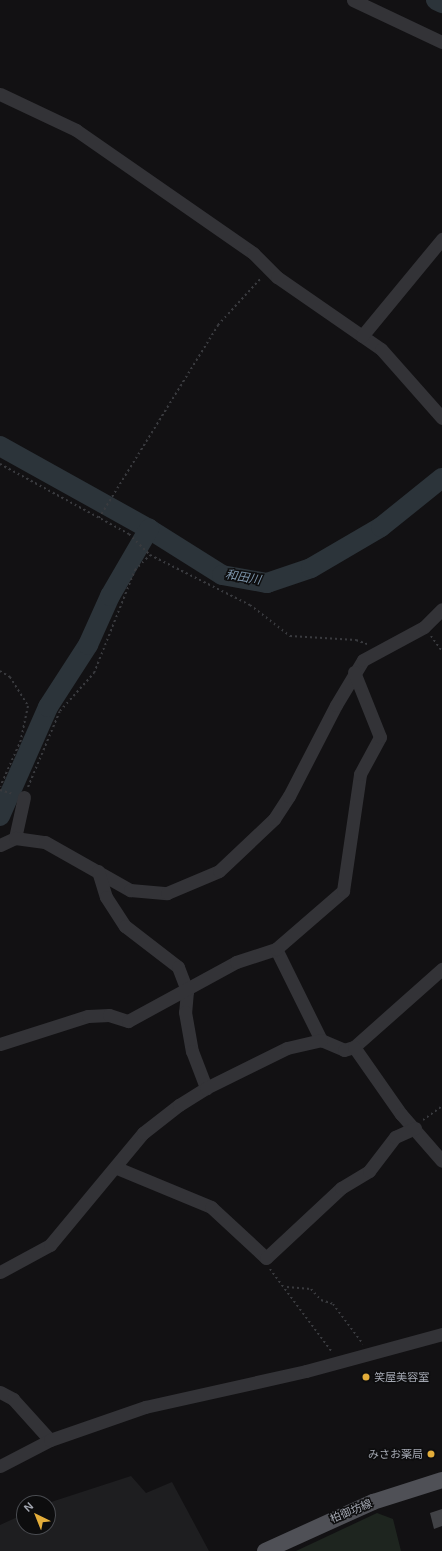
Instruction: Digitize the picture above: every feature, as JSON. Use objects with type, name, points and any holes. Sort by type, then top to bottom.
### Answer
[{"type":"main road","name":"柏御坊線","points":[[264,1551],[373,1502],[442,1480]]},
{"type":"street","points":[[353,0],[442,42]]},
{"type":"street","points":[[0,94],[76,130],[254,253],[269,269],[381,348],[442,418]]},
{"type":"street","points":[[362,336],[442,239]]},
{"type":"street","points":[[0,845],[15,838],[45,842],[130,890],[167,893],[219,871],[274,818],[289,796],[354,672],[363,660],[424,627],[442,610]]},
{"type":"street","points":[[0,1044],[88,1016],[109,1015],[128,1021],[187,991],[236,962],[276,949],[343,891],[348,874],[360,774],[380,737],[354,672]]},
{"type":"street","points":[[15,838],[24,797]]},
{"type":"street","points":[[98,871],[106,897],[125,926],[178,967],[187,991],[185,1012],[192,1050],[206,1088]]},
{"type":"street","points":[[276,949],[321,1040],[333,1048],[354,1047],[442,969]]},
{"type":"street","points":[[0,1272],[50,1245],[117,1168],[143,1133],[206,1088],[287,1048],[321,1040]]},
{"type":"street","points":[[354,1047],[401,1114],[415,1127],[442,1161]]},
{"type":"street","points":[[117,1168],[211,1206],[266,1258],[341,1188],[369,1171],[394,1137],[415,1127]]},
{"type":"street","points":[[0,1466],[50,1440],[145,1407],[338,1363],[442,1334]]},
{"type":"street","points":[[0,1392],[13,1399],[50,1440]]},
{"type":"path","points":[[99,518],[218,325],[269,269]]},
{"type":"path","points":[[0,464],[129,534],[150,555],[250,605],[290,636],[356,640],[381,650]]},
{"type":"path","points":[[24,797],[60,711],[94,673],[135,570],[150,555]]},
{"type":"path","points":[[424,627],[442,651]]},
{"type":"path","points":[[0,671],[10,677],[28,706],[21,740],[0,787]]},
{"type":"path","points":[[415,1127],[442,1106]]},
{"type":"path","points":[[266,1258],[270,1268],[287,1287],[338,1363]]},
{"type":"path","points":[[287,1287],[311,1289],[321,1300],[333,1304],[367,1355]]},
{"type":"shaded area","points":[[131,1476],[146,1493],[172,1482],[209,1551],[0,1551],[0,1525],[16,1518],[16,1535],[56,1535],[56,1500]]},
{"type":"shaded area","points":[[377,1513],[393,1519],[401,1551],[296,1551]]},
{"type":"building","points":[[442,1509],[442,1526],[434,1529],[430,1513]]},
{"type":"waterway","points":[[436,0],[442,3]]},
{"type":"waterway","name":"和田川","points":[[0,446],[149,529],[222,575],[267,583],[311,568],[381,527],[442,478]]},
{"type":"waterway","points":[[0,816],[48,707],[88,645],[110,596],[149,529]]},
{"type":"place","name":"笑屋美容室","points":[[366,1377]]},
{"type":"place","name":"みさお薬局","points":[[431,1454]]}]
